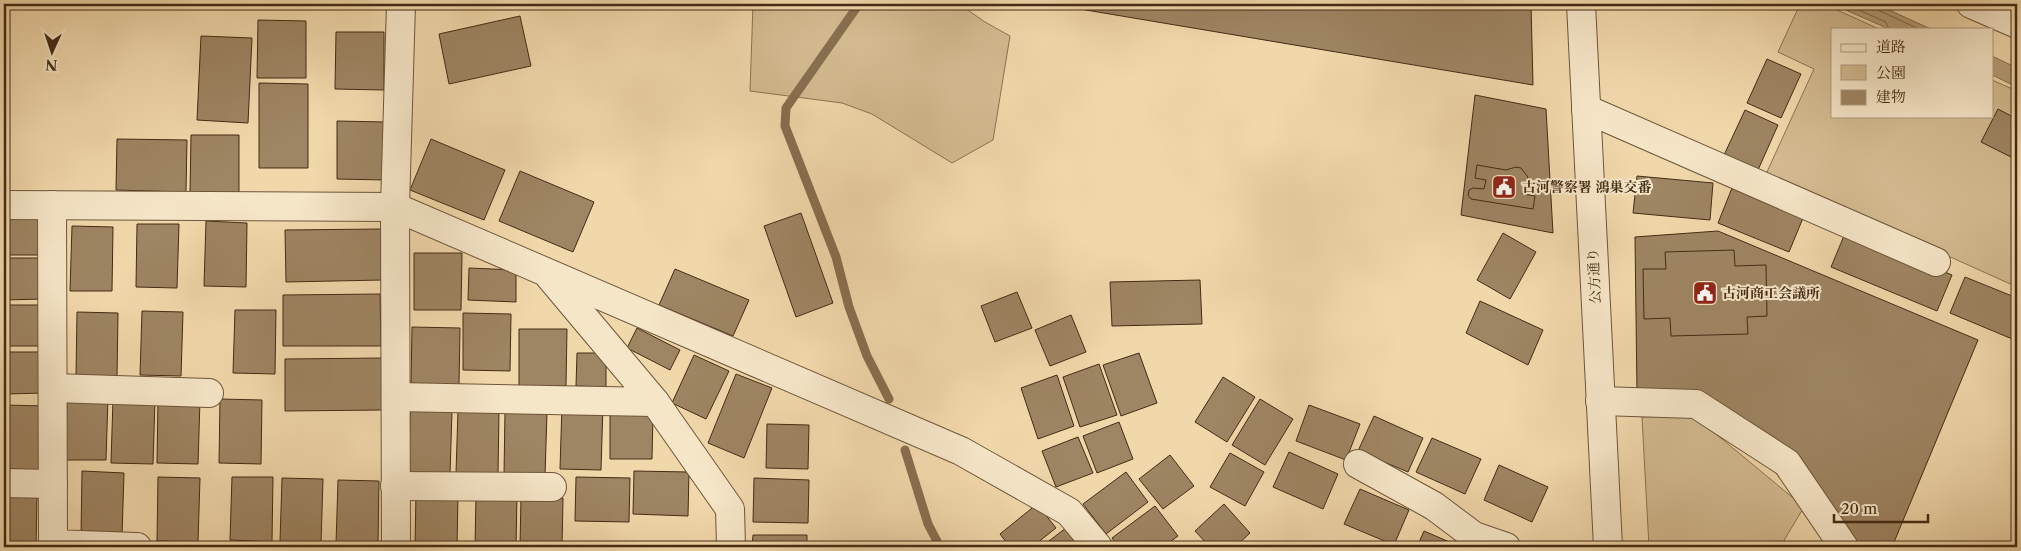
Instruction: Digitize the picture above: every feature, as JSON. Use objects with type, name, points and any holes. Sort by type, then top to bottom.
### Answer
[{"type":"street","points":[[396,547],[395,208],[401,4]]},
{"type":"street","name":"公方通り","points":[[1581,4],[1608,547]]},
{"type":"street","points":[[1970,4],[2017,24]]},
{"type":"street","points":[[1586,109],[1936,262]]},
{"type":"street","points":[[4,205],[395,208],[961,451],[1069,512],[1098,547]]},
{"type":"street","points":[[52,205],[52,544],[137,547]]},
{"type":"street","points":[[545,272],[655,402],[730,509],[731,547]]},
{"type":"street","points":[[53,388],[209,393]]},
{"type":"street","points":[[396,397],[655,402]]},
{"type":"street","points":[[1600,401],[1696,404],[1787,463],[1844,547]]},
{"type":"street","points":[[1358,464],[1434,506],[1474,536],[1506,547]]},
{"type":"street","points":[[4,483],[53,484]]},
{"type":"street","points":[[396,486],[552,487]]},
{"type":"green space","points":[[753,4],[959,4],[1010,36],[993,140],[952,163],[872,114],[842,103],[750,91]]},
{"type":"green space","points":[[1800,4],[1824,4],[1877,28],[1831,28],[1831,118],[1994,118],[1994,81],[2017,91],[2017,287],[1766,174],[1814,69],[1778,52]]},
{"type":"green space","points":[[1693,415],[1804,507],[1780,547],[1649,547],[1642,417]]},
{"type":"water","points":[[1832,4],[1876,4],[1929,28],[1887,28]]},
{"type":"water","points":[[1994,57],[2017,68],[2017,87],[1994,76]]},
{"type":"building","points":[[337,4],[386,4],[386,8],[337,7]]},
{"type":"building","points":[[1057,4],[1531,4],[1533,85],[1062,6]]},
{"type":"building","points":[[520,16],[531,66],[449,84],[439,34]]},
{"type":"building","points":[[258,20],[306,21],[306,78],[257,78]]},
{"type":"building","points":[[336,32],[384,32],[384,90],[335,89]]},
{"type":"building","points":[[201,36],[252,38],[248,123],[197,120]]},
{"type":"building","points":[[1767,59],[1801,74],[1781,118],[1747,103]]},
{"type":"building","points":[[259,83],[308,84],[308,168],[259,168]]},
{"type":"building","points":[[1475,95],[1546,109],[1553,233],[1461,215]]},
{"type":"building","points":[[1998,109],[2017,119],[2017,160],[1981,142]]},
{"type":"building","points":[[1745,110],[1778,125],[1758,170],[1724,155]]},
{"type":"building","points":[[337,121],[386,122],[385,180],[337,179]]},
{"type":"building","points":[[191,135],[239,135],[239,193],[190,192]]},
{"type":"building","points":[[117,139],[187,140],[186,192],[116,190]]},
{"type":"building","points":[[431,139],[505,170],[484,220],[410,190]]},
{"type":"building","name":"古河警察署 鴻巣交番","points":[[1477,165],[1506,170],[1516,167],[1521,168],[1528,177],[1522,194],[1535,196],[1533,209],[1471,199],[1468,195],[1469,190],[1473,188],[1484,189],[1486,180],[1475,178]]},
{"type":"building","points":[[520,171],[594,202],[573,252],[499,221]]},
{"type":"building","points":[[1637,176],[1713,183],[1710,220],[1633,213]]},
{"type":"building","points":[[1732,188],[1803,218],[1789,252],[1718,223]]},
{"type":"building","points":[[801,213],[833,303],[796,317],[764,226]]},
{"type":"building","points":[[4,214],[42,214],[42,255],[4,255]]},
{"type":"building","points":[[206,221],[247,223],[246,287],[204,286]]},
{"type":"building","points":[[137,224],[179,224],[177,288],[136,287]]},
{"type":"building","points":[[72,226],[113,227],[112,291],[70,291]]},
{"type":"building","points":[[382,229],[383,280],[286,282],[285,230]]},
{"type":"building","points":[[1718,231],[1978,340],[1892,547],[1854,547],[1796,462],[1637,393],[1635,237]]},
{"type":"building","points":[[1846,231],[1952,275],[1937,311],[1831,267]]},
{"type":"building","points":[[1503,233],[1536,252],[1510,299],[1477,280]]},
{"type":"building","name":"古河商工会議所","points":[[1734,250],[1735,266],[1766,265],[1767,316],[1747,317],[1748,334],[1671,336],[1670,318],[1644,319],[1643,269],[1666,269],[1665,252]]},
{"type":"building","points":[[414,253],[462,253],[461,310],[414,310]]},
{"type":"building","points":[[4,258],[41,258],[42,299],[4,300]]},
{"type":"building","points":[[469,268],[516,270],[516,302],[468,300]]},
{"type":"building","points":[[675,269],[749,300],[733,336],[659,305]]},
{"type":"building","points":[[1965,277],[2017,298],[2017,341],[1950,313]]},
{"type":"building","points":[[1200,280],[1202,324],[1112,326],[1110,282]]},
{"type":"building","points":[[1017,292],[1032,328],[995,342],[981,306]]},
{"type":"building","points":[[380,294],[381,346],[283,346],[283,295]]},
{"type":"building","points":[[1480,301],[1543,330],[1528,365],[1466,333]]},
{"type":"building","points":[[4,305],[44,305],[44,346],[4,346]]},
{"type":"building","points":[[235,310],[276,310],[275,374],[233,373]]},
{"type":"building","points":[[142,311],[183,312],[181,376],[140,375]]},
{"type":"building","points":[[77,312],[118,313],[117,377],[76,376]]},
{"type":"building","points":[[463,313],[511,314],[510,371],[463,370]]},
{"type":"building","points":[[1071,315],[1086,352],[1050,366],[1035,330]]},
{"type":"building","points":[[412,327],[460,328],[459,385],[411,384]]},
{"type":"building","points":[[637,328],[680,350],[670,370],[627,348]]},
{"type":"building","points":[[519,329],[567,329],[566,386],[519,386]]},
{"type":"building","points":[[4,352],[45,352],[46,393],[4,394]]},
{"type":"building","points":[[577,353],[606,353],[606,387],[576,386]]},
{"type":"building","points":[[1139,353],[1157,403],[1121,416],[1103,365]]},
{"type":"building","points":[[694,355],[729,371],[706,419],[672,403]]},
{"type":"building","points":[[382,358],[382,410],[285,411],[285,359]]},
{"type":"building","points":[[1099,364],[1117,415],[1080,427],[1063,377]]},
{"type":"building","points":[[736,374],[772,388],[744,458],[708,443]]},
{"type":"building","points":[[1057,375],[1074,426],[1038,439],[1021,388]]},
{"type":"building","points":[[1223,377],[1255,397],[1227,442],[1195,422]]},
{"type":"building","points":[[67,396],[108,397],[106,460],[65,460]]},
{"type":"building","points":[[113,399],[155,400],[153,464],[111,463]]},
{"type":"building","points":[[158,399],[200,400],[198,464],[157,463]]},
{"type":"building","points":[[220,399],[262,400],[261,464],[219,463]]},
{"type":"building","points":[[1260,399],[1293,419],[1265,465],[1232,445]]},
{"type":"building","points":[[562,404],[603,405],[601,470],[560,469]]},
{"type":"building","points":[[4,405],[46,406],[44,470],[4,469]]},
{"type":"building","points":[[1309,405],[1360,424],[1346,460],[1296,441]]},
{"type":"building","points":[[410,409],[452,411],[450,474],[409,474]]},
{"type":"building","points":[[458,410],[499,410],[498,475],[456,473]]},
{"type":"building","points":[[505,411],[547,412],[545,476],[504,475]]},
{"type":"building","points":[[610,414],[653,414],[652,459],[610,459]]},
{"type":"building","points":[[1374,416],[1423,438],[1408,472],[1358,451]]},
{"type":"building","points":[[1119,422],[1133,459],[1097,473],[1083,436]]},
{"type":"building","points":[[767,424],[809,425],[808,469],[766,468]]},
{"type":"building","points":[[1078,437],[1093,473],[1056,487],[1042,451]]},
{"type":"building","points":[[1432,438],[1481,459],[1465,494],[1416,472]]},
{"type":"building","points":[[1289,452],[1338,474],[1323,509],[1273,487]]},
{"type":"building","points":[[1230,453],[1264,472],[1245,506],[1210,487]]},
{"type":"building","points":[[1170,455],[1194,486],[1163,509],[1139,479]]},
{"type":"building","points":[[1499,465],[1548,487],[1532,522],[1484,500]]},
{"type":"building","points":[[82,471],[124,473],[122,536],[81,535]]},
{"type":"building","points":[[634,471],[689,472],[688,516],[633,514]]},
{"type":"building","points":[[1126,472],[1148,502],[1106,534],[1083,504]]},
{"type":"building","points":[[158,477],[200,478],[198,542],[157,541]]},
{"type":"building","points":[[232,477],[273,477],[272,542],[230,540]]},
{"type":"building","points":[[576,477],[630,478],[629,522],[575,521]]},
{"type":"building","points":[[282,478],[323,479],[321,543],[280,542]]},
{"type":"building","points":[[754,478],[809,480],[808,523],[753,522]]},
{"type":"building","points":[[338,480],[379,481],[378,544],[336,544]]},
{"type":"building","points":[[1360,489],[1409,510],[1394,545],[1344,524]]},
{"type":"building","points":[[416,493],[458,494],[457,547],[415,547]]},
{"type":"building","points":[[4,494],[37,494],[36,547],[4,547]]},
{"type":"building","points":[[476,494],[517,495],[516,547],[475,547]]},
{"type":"building","points":[[521,497],[563,498],[562,547],[520,547]]},
{"type":"building","points":[[1037,504],[1056,528],[1032,547],[1010,547],[1000,534]]},
{"type":"building","points":[[1224,504],[1250,533],[1235,547],[1210,547],[1195,531]]},
{"type":"building","points":[[1155,506],[1178,536],[1163,547],[1119,547],[1112,538]]},
{"type":"building","points":[[1066,528],[1080,547],[1041,547]]},
{"type":"building","points":[[1424,531],[1461,547],[1417,547]]},
{"type":"building","points":[[753,535],[807,535],[807,547],[752,547]]},
{"type":"building","points":[[639,542],[694,543],[694,547],[639,547]]},
{"type":"waterway","points":[[859,4],[786,108],[785,126],[836,257],[849,307],[867,356],[889,399]]},
{"type":"waterway","points":[[905,450],[928,524],[940,547]]},
{"type":"place","name":"古河警察署 鴻巣交番","points":[[1504,187]]},
{"type":"place","name":"古河商工会議所","points":[[1705,293]]}]
